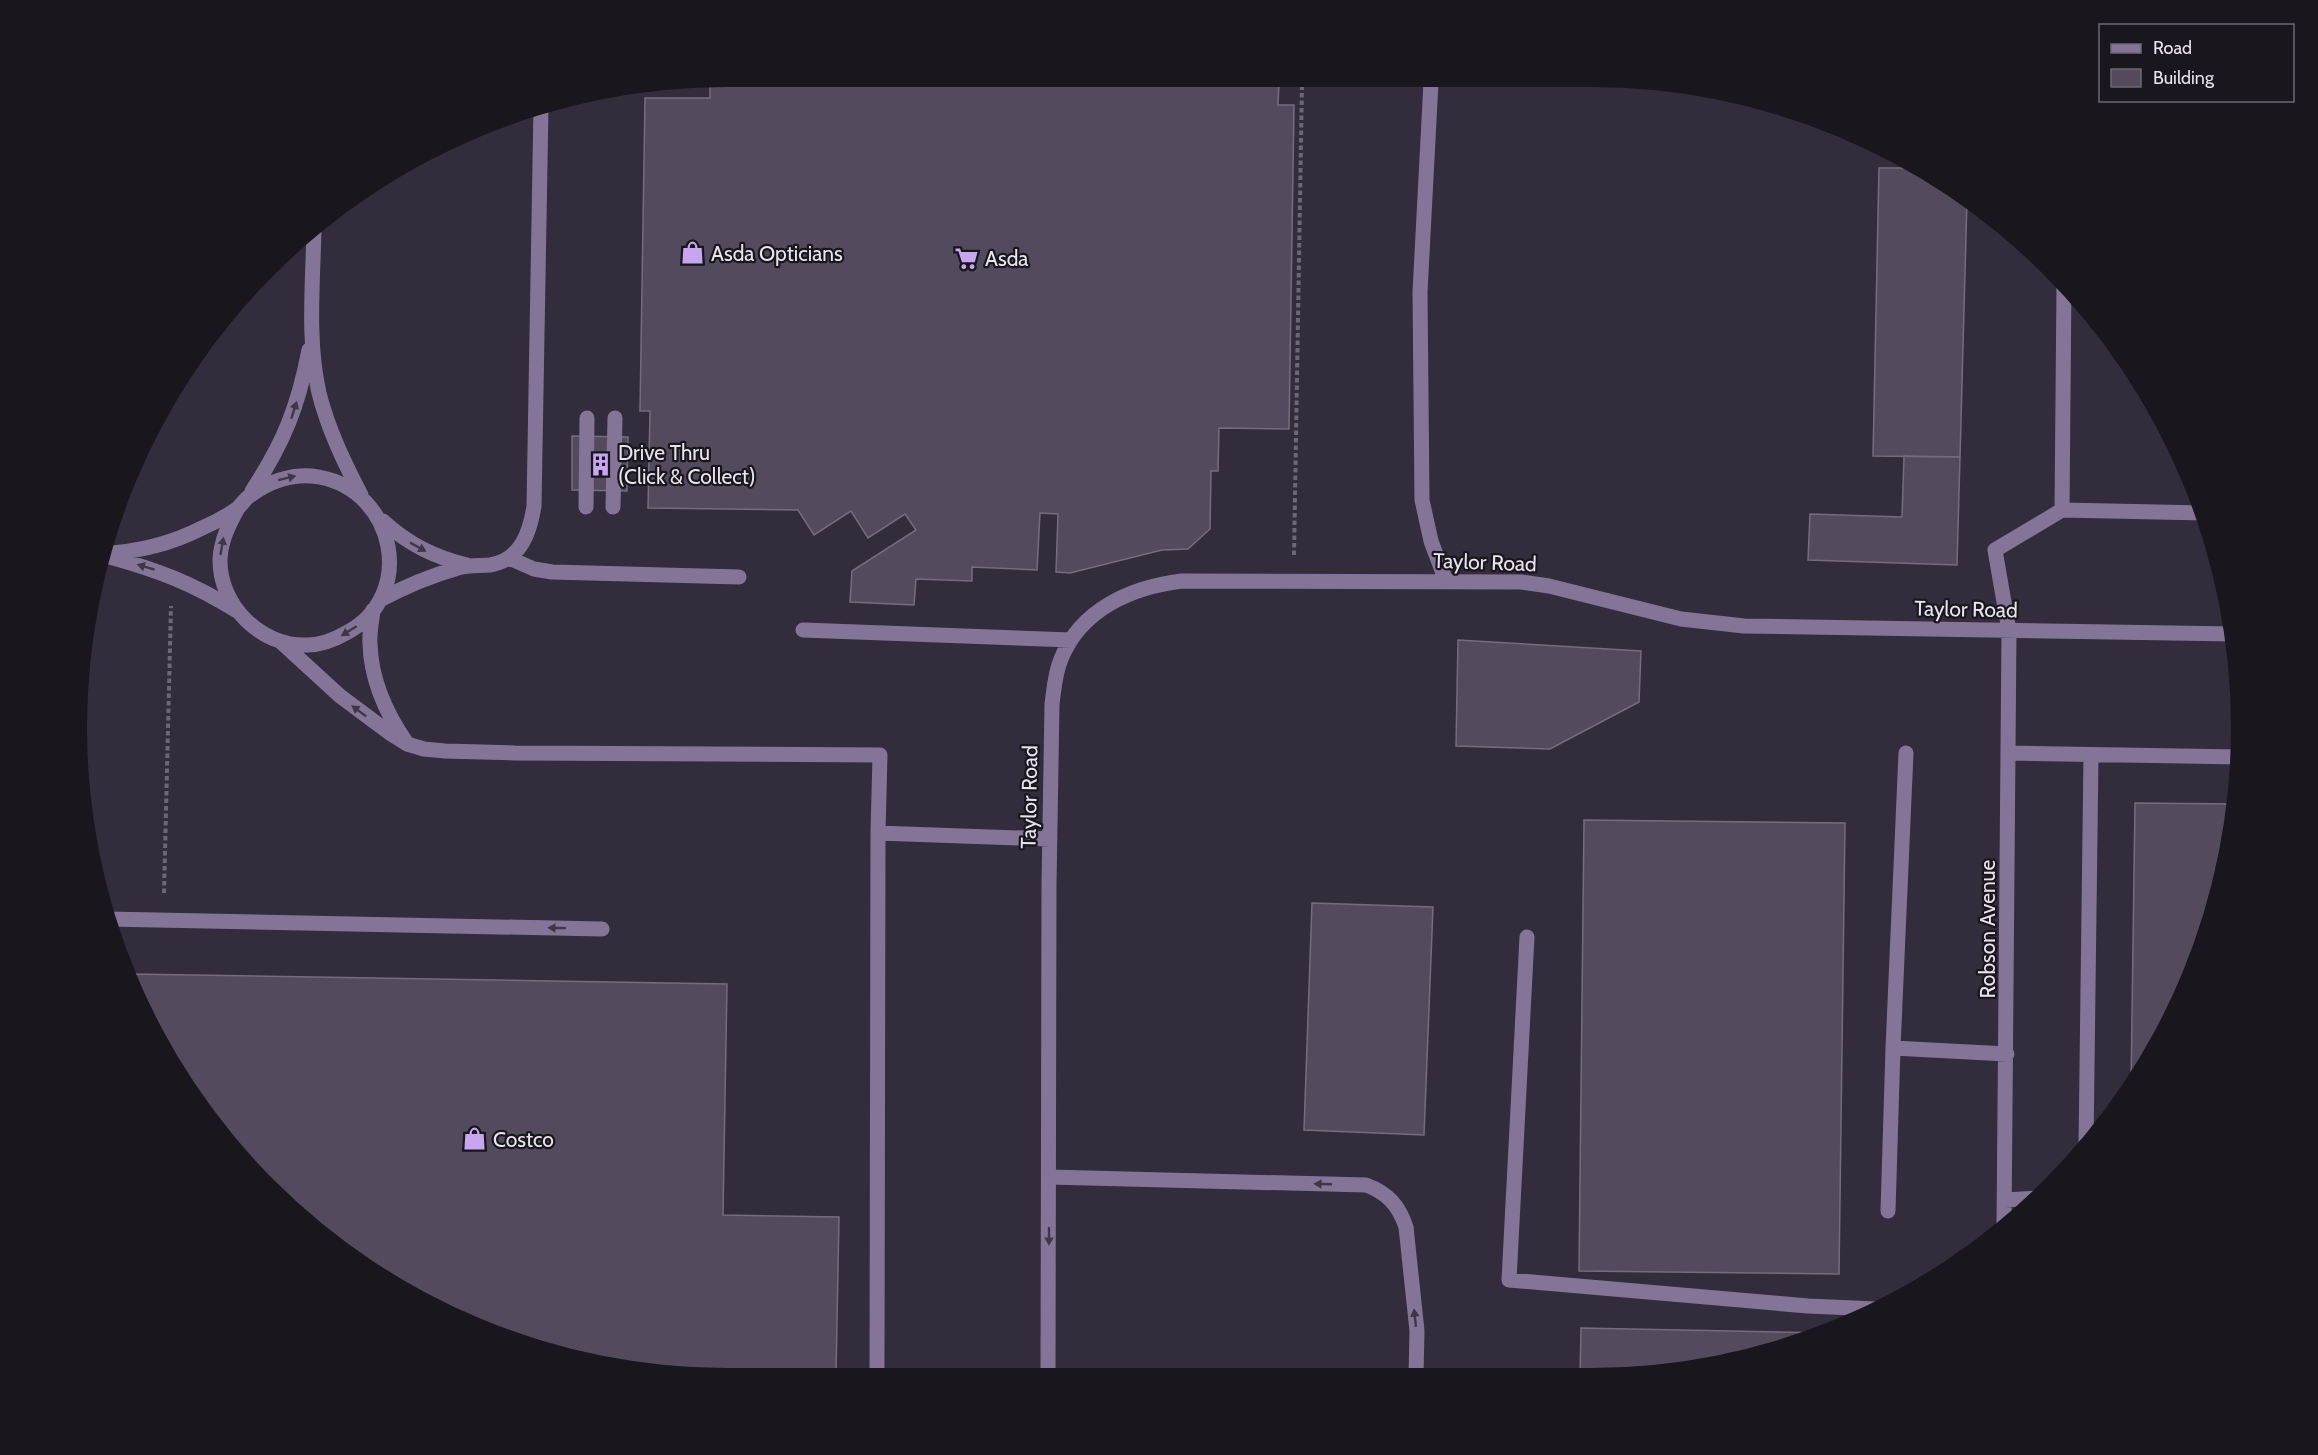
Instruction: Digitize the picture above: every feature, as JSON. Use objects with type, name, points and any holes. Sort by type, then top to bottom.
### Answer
[{"type":"street","points":[[1431,87],[1420,292],[1422,500],[1431,541],[1446,581]]},
{"type":"street","points":[[281,642],[307,645],[332,641],[355,629],[377,605],[408,585],[468,566],[492,565],[509,558],[524,543],[532,522],[534,506],[541,115]]},
{"type":"street","points":[[314,239],[312,335],[319,392],[332,435],[363,498],[377,515],[398,535],[418,547],[440,558],[468,566]]},
{"type":"street","points":[[2064,297],[2062,510],[2194,513]]},
{"type":"street","points":[[237,611],[224,586],[220,560],[225,532],[273,459],[289,425],[301,390],[312,335]]},
{"type":"street","points":[[586,507],[587,418]]},
{"type":"street","points":[[613,507],[615,418]]},
{"type":"street","points":[[112,553],[164,543],[201,529],[243,503],[268,484],[292,476],[318,476],[342,484],[363,498]]},
{"type":"street","name":"Robson Avenue","points":[[2004,1216],[2009,631],[1995,550],[2062,510]]},
{"type":"street","points":[[377,515],[386,535],[390,557],[388,579],[377,605],[369,642],[381,696],[397,729],[408,744]]},
{"type":"street","points":[[111,557],[172,575],[204,590],[237,611],[257,630],[281,642],[340,696],[408,744],[445,751],[880,755],[877,1368]]},
{"type":"street","points":[[509,558],[534,569],[552,572],[739,577]]},
{"type":"street","name":"Taylor Road","points":[[1048,1368],[1049,885],[1054,680],[1060,659],[1071,640],[1092,616],[1114,600],[1160,584],[1182,581],[1521,582],[1549,585],[1681,619],[1744,626],[2224,634]]},
{"type":"street","points":[[803,630],[1071,640]]},
{"type":"street","points":[[1888,1211],[1906,753]]},
{"type":"street","points":[[2009,753],[2230,757]]},
{"type":"street","points":[[2086,1133],[2091,755]]},
{"type":"street","points":[[878,833],[1050,839]]},
{"type":"street","points":[[117,919],[602,929]]},
{"type":"street","points":[[1527,937],[1509,1280],[1808,1306],[1860,1308]]},
{"type":"street","points":[[1893,1048],[2007,1054]]},
{"type":"street","points":[[1049,1177],[1366,1185],[1384,1194],[1401,1211],[1406,1227],[1416,1331],[1416,1368]]},
{"type":"street","points":[[2004,1200],[2024,1199]]},
{"type":"path","points":[[1294,580],[1301,87]]},
{"type":"path","points":[[163,920],[172,575]]},
{"type":"building","name":"Asda","points":[[710,87],[728,87],[1279,87],[1278,105],[1294,105],[1289,429],[1219,428],[1218,471],[1211,471],[1210,529],[1188,549],[1162,550],[1070,573],[1056,572],[1058,514],[1040,513],[1037,570],[972,567],[972,581],[916,579],[914,605],[850,602],[852,571],[916,530],[905,514],[868,538],[851,511],[814,535],[798,510],[648,508],[650,411],[640,411],[645,98],[710,98]]},
{"type":"building","points":[[1879,168],[1902,168],[1967,210],[1960,457],[1873,456]]},
{"type":"building","name":"Drive Thru (Click & Collect)","points":[[572,436],[628,437],[627,491],[572,490]]},
{"type":"building","points":[[1904,456],[1960,457],[1957,565],[1808,560],[1810,514],[1902,517]]},
{"type":"building","points":[[1458,640],[1641,651],[1639,702],[1550,749],[1456,746]]},
{"type":"building","points":[[2135,803],[2227,804],[2219,852],[2197,933],[2165,1011],[2131,1070]]},
{"type":"building","points":[[1584,820],[1845,823],[1839,1274],[1579,1271]]},
{"type":"building","points":[[1312,903],[1433,907],[1424,1135],[1304,1130]]},
{"type":"building","name":"Costco","points":[[136,974],[727,984],[723,1215],[839,1217],[836,1368],[686,1367],[644,1363],[603,1356],[522,1334],[444,1302],[407,1282],[338,1236],[305,1209],[246,1150],[219,1117],[173,1048]]},
{"type":"building","points":[[1581,1328],[1800,1333],[1715,1356],[1674,1363],[1580,1368]]},
{"type":"place","name":"Asda Opticians","points":[[693,253]]},
{"type":"place","name":"Asda","points":[[967,258]]},
{"type":"place","name":"Drive Thru (Click & Collect)","points":[[600,464]]},
{"type":"place","name":"Costco","points":[[475,1139]]}]
